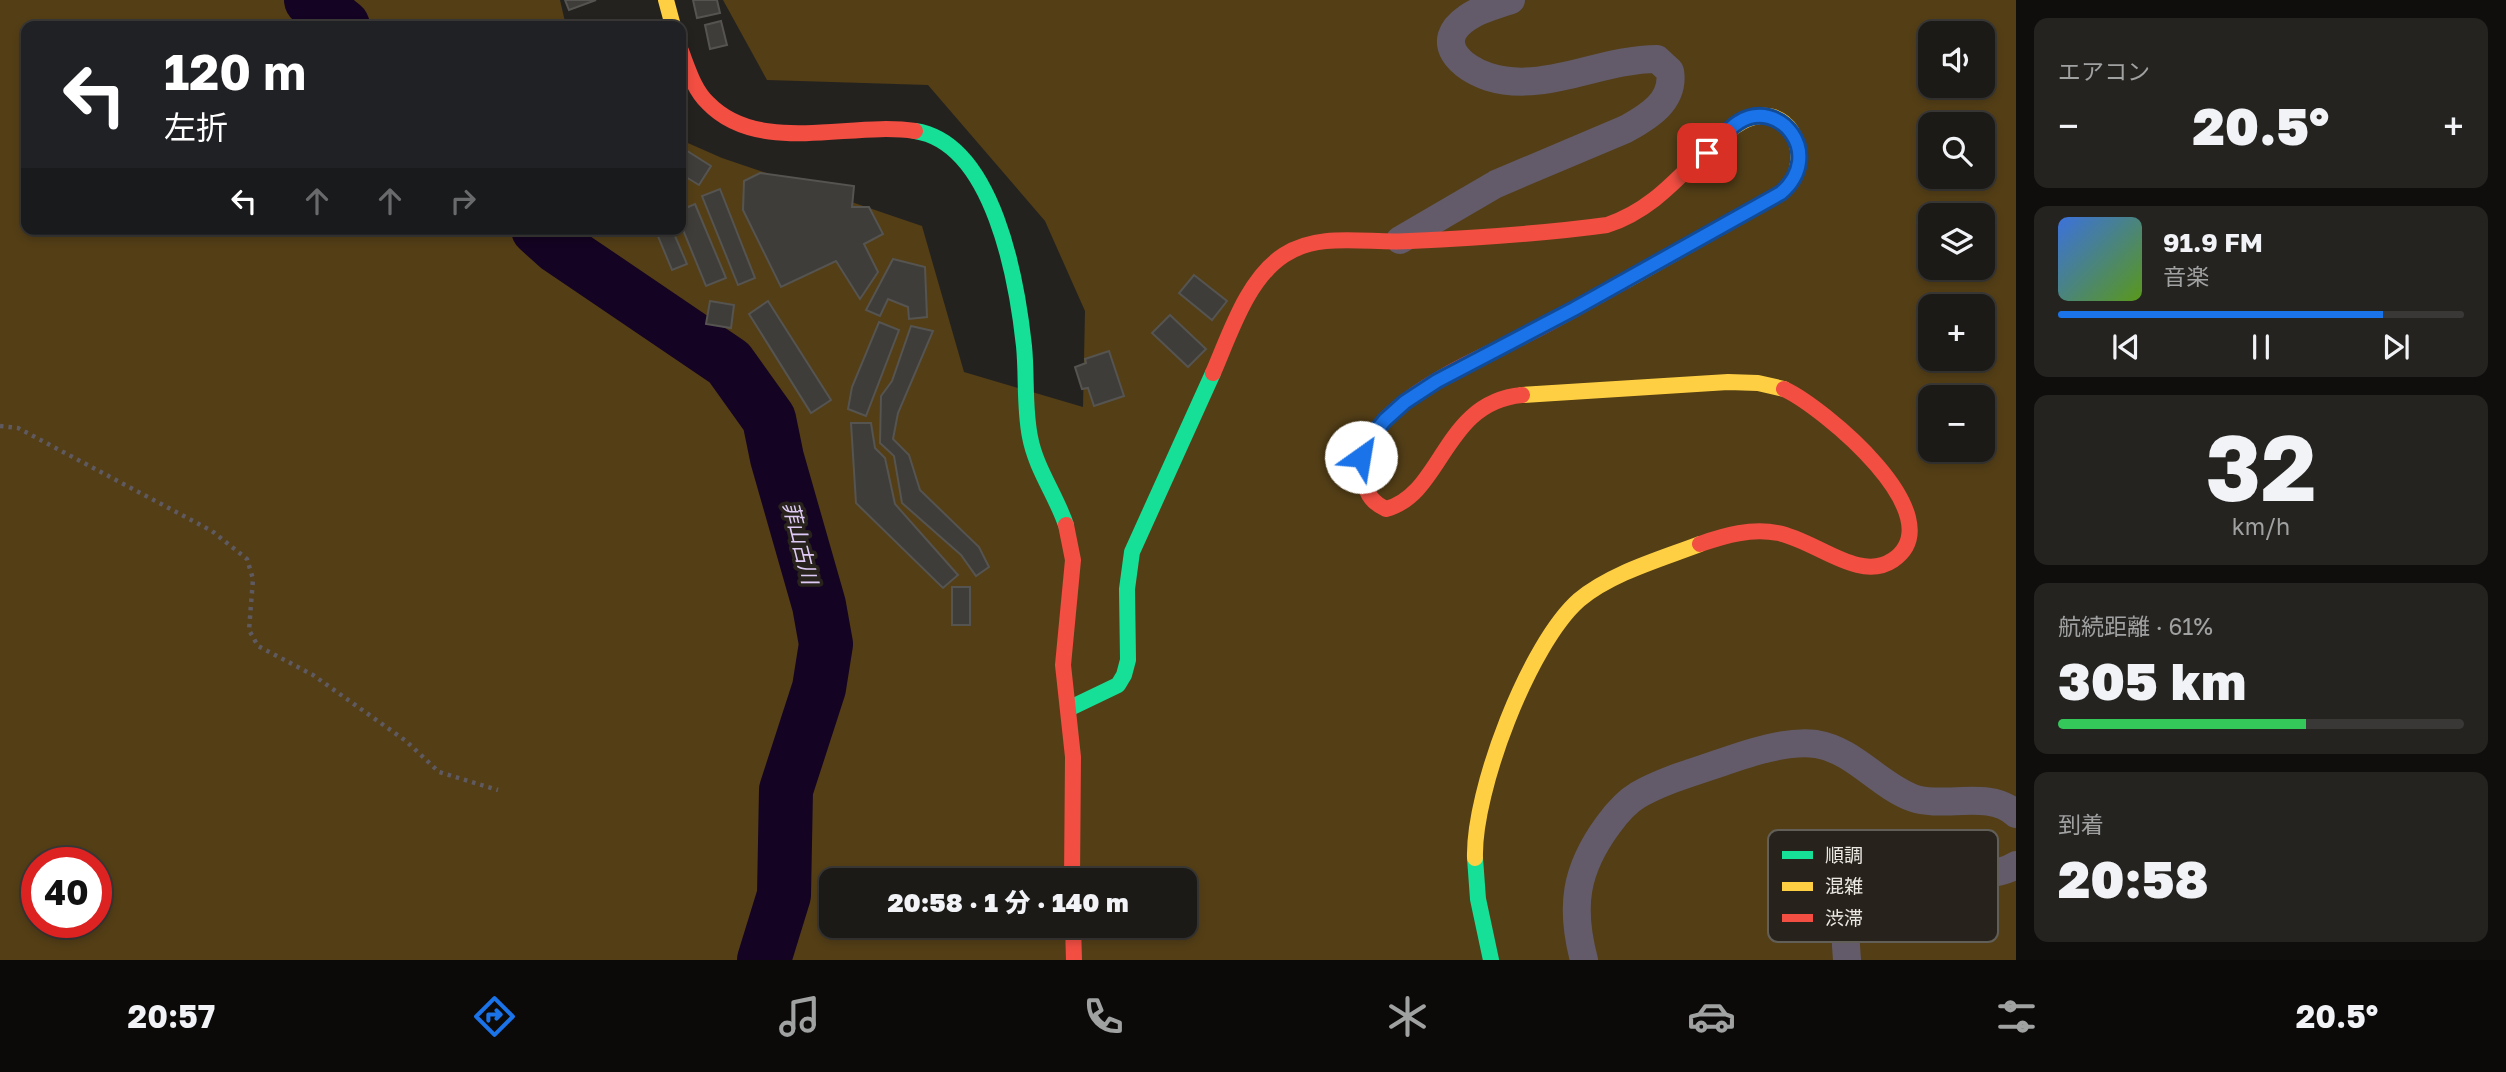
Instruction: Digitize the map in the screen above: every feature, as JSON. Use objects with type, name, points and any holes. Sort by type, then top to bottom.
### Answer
[{"type":"street","points":[[666,0],[672,21]]},
{"type":"street","points":[[1396,242],[1496,184],[1646,119],[1665,99],[1670,85],[1670,71],[1657,59],[1621,61],[1526,83],[1488,77],[1463,67],[1452,50],[1451,38],[1457,27],[1467,18],[1511,0]]},
{"type":"street","points":[[686,65],[692,81],[709,106],[731,122],[769,131],[885,127],[929,132],[952,146],[976,173],[990,204],[1018,301],[1026,416],[1032,449],[1066,521],[1072,548],[1063,668],[1072,737],[1072,868]]},
{"type":"street","points":[[1068,709],[1118,685],[1124,675],[1128,660],[1127,589],[1132,552],[1238,317],[1256,287],[1283,255],[1304,244],[1328,240],[1396,242],[1611,225],[1654,204],[1740,121],[1762,116],[1782,123],[1798,143],[1801,163],[1795,180],[1781,193],[1574,309],[1437,381],[1405,402],[1371,437],[1361,457],[1363,481],[1369,497],[1386,509],[1396,507],[1419,493],[1431,468],[1473,414],[1491,402],[1508,396],[1745,383],[1786,390],[1813,406],[1887,480],[1909,512],[1910,534],[1903,549],[1892,560],[1877,567],[1863,570],[1854,567],[1810,542],[1777,533],[1742,533],[1689,548],[1599,587],[1579,600],[1559,620],[1520,699],[1484,790],[1475,837],[1476,891],[1491,960]]},
{"type":"street","points":[[1584,960],[1575,923],[1576,895],[1582,871],[1595,842],[1615,816],[1635,797],[1658,785],[1727,761],[1801,743],[1819,745],[1838,750],[1912,798],[1999,804],[2016,814]]},
{"type":"street","points":[[1998,873],[2016,865]]},
{"type":"street","points":[[1073,938],[1074,960]]},
{"type":"street","points":[[1846,942],[1847,960]]},
{"type":"path","points":[[0,426],[18,428],[212,531],[247,559],[253,579],[249,630],[258,646],[313,675],[406,741],[439,772],[498,790]]},
{"type":"shaded area","points":[[0,0],[560,0],[565,21],[21,21],[21,235],[686,235],[686,142],[722,158],[922,226],[964,372],[1083,407],[1085,311],[1045,221],[928,85],[767,80],[723,0],[2016,0],[2016,960],[0,960]]},
{"type":"building","points":[[565,0],[596,0],[569,10]]},
{"type":"building","points":[[693,0],[717,0],[720,13],[697,18]]},
{"type":"building","points":[[721,21],[727,45],[710,49],[705,25]]},
{"type":"building","points":[[686,150],[711,166],[699,185],[686,177]]},
{"type":"building","points":[[760,173],[854,186],[852,207],[869,207],[883,234],[864,244],[878,272],[860,299],[836,261],[781,287],[743,210],[744,181]]},
{"type":"building","points":[[720,189],[755,278],[738,285],[702,196]]},
{"type":"building","points":[[695,204],[726,278],[706,286],[685,235],[686,208]]},
{"type":"building","points":[[657,235],[675,235],[687,264],[672,270]]},
{"type":"building","points":[[893,259],[925,267],[927,317],[909,319],[908,307],[888,299],[880,316],[866,310]]},
{"type":"building","points":[[1194,275],[1227,301],[1212,320],[1179,293]]},
{"type":"building","points":[[710,301],[734,305],[731,328],[706,324]]},
{"type":"building","points":[[768,301],[831,400],[811,413],[749,314]]},
{"type":"building","points":[[1170,315],[1206,349],[1188,367],[1152,333]]},
{"type":"building","points":[[879,322],[899,330],[866,416],[848,409],[852,387]]},
{"type":"building","points":[[911,326],[933,331],[898,413],[893,439],[909,455],[920,490],[979,547],[989,567],[976,576],[961,555],[902,503],[894,456],[880,443],[881,396],[892,381]]},
{"type":"building","points":[[1109,351],[1124,396],[1094,406],[1088,388],[1082,389],[1075,367],[1086,363],[1085,359]]},
{"type":"building","points":[[851,423],[871,423],[875,448],[885,458],[895,504],[958,575],[943,588],[856,503]]},
{"type":"building","points":[[952,587],[970,587],[970,625],[952,625]]},
{"type":"waterway","name":"菲山古川","points":[[311,0],[337,21]]},
{"type":"waterway","name":"菲山古川","points":[[545,235],[558,247],[729,363],[769,419],[777,458],[819,605],[826,644],[819,688],[786,790],[784,895],[764,960]]},
{"type":"traffic: fast","points":[[915,131],[942,141],[964,161],[982,187],[996,219],[1007,253],[1021,319],[1030,437],[1037,460],[1066,525]]},
{"type":"traffic: fast","points":[[1068,709],[1118,685],[1124,675],[1128,660],[1127,589],[1132,552],[1213,373]]},
{"type":"traffic: fast","points":[[1475,858],[1478,899],[1491,960]]},
{"type":"traffic: slow","points":[[666,0],[672,21]]},
{"type":"traffic: slow","points":[[1627,280],[1781,193],[1797,170],[1797,144],[1792,132],[1784,123],[1773,117],[1760,116],[1747,120],[1729,130],[1713,144]]},
{"type":"traffic: slow","points":[[1522,395],[1728,382],[1758,383],[1784,389]]},
{"type":"traffic: slow","points":[[1475,858],[1483,796],[1494,759],[1524,683],[1541,649],[1560,621],[1579,600],[1606,582],[1700,544]]},
{"type":"traffic: jam","points":[[686,64],[699,92],[708,103],[729,119],[753,128],[779,133],[890,129],[915,131]]},
{"type":"traffic: jam","points":[[1213,373],[1241,308],[1260,278],[1271,265],[1298,248],[1329,241],[1459,239],[1607,225],[1623,219],[1652,201],[1713,144]]},
{"type":"traffic: jam","points":[[1522,395],[1496,401],[1475,414],[1459,430],[1420,486],[1405,500],[1386,509],[1369,494],[1364,481],[1364,455],[1375,432],[1395,410],[1450,373],[1541,328],[1627,280]]},
{"type":"traffic: jam","points":[[1700,544],[1739,533],[1778,533],[1852,563],[1880,566],[1893,560],[1908,541],[1908,518],[1896,492],[1877,465],[1826,417],[1784,389]]},
{"type":"traffic: jam","points":[[1066,525],[1073,560],[1063,665],[1073,757],[1072,868]]},
{"type":"traffic: jam","points":[[1073,938],[1074,960]]},
{"type":"route","points":[[1361,457],[1371,437],[1405,402],[1437,381],[1574,309],[1781,193],[1795,180],[1801,163],[1798,143],[1789,131],[1782,123],[1762,116],[1740,121],[1707,153]]}]
